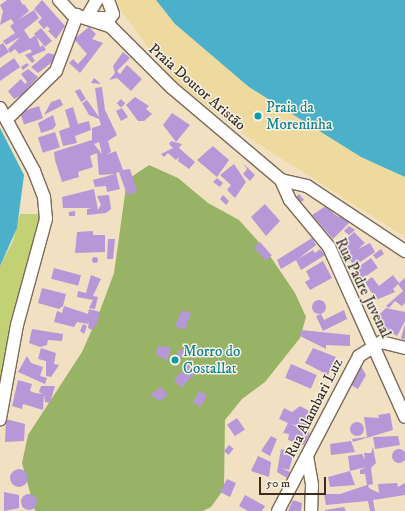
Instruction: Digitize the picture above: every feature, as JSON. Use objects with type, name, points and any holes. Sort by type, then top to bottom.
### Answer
[{"type":"street","name":"Praia Doutor Aristão","points":[[59,0],[86,17],[110,26],[171,87],[280,180]]},
{"type":"street","points":[[0,419],[17,325],[46,219],[40,186],[3,113],[40,90],[56,71],[97,0]]},
{"type":"street","points":[[86,17],[110,18],[113,14],[108,0]]},
{"type":"street","points":[[280,180],[313,189],[405,251]]},
{"type":"street","name":"Rua Padre Juvenal","points":[[280,180],[290,200],[329,247],[405,417]]},
{"type":"street","points":[[373,344],[388,343],[405,348]]},
{"type":"street","name":"Rua Alambari Luz","points":[[278,511],[354,364],[373,344]]},
{"type":"street","points":[[307,456],[312,485],[311,511]]},
{"type":"green space","points":[[149,165],[178,178],[208,203],[239,220],[266,250],[295,293],[306,317],[300,338],[265,382],[242,399],[225,420],[224,489],[211,507],[203,511],[35,511],[22,463],[28,435],[82,352],[98,316],[114,273],[127,180]]},
{"type":"green space","points":[[20,214],[46,214],[0,419],[0,266],[13,241]]},
{"type":"sand","name":"Praia da Moreninha","points":[[113,0],[156,0],[175,24],[249,87],[361,157],[405,177],[405,237],[246,136],[172,79]]},
{"type":"water","points":[[156,0],[405,0],[405,177],[361,157],[249,87],[175,24]]},
{"type":"water","points":[[0,128],[24,175],[17,228],[0,266]]},
{"type":"building","points":[[7,0],[20,0],[29,11],[18,20],[34,10],[39,18],[24,30],[30,39],[36,35],[40,47],[43,45],[46,50],[32,56],[35,61],[32,63],[25,55],[32,52],[30,49],[19,54],[15,49],[10,53],[8,49],[20,37],[6,45],[3,41],[15,33],[10,26],[14,23],[11,19],[0,25],[3,11],[0,5]]},
{"type":"building","points":[[42,0],[65,26],[56,39],[48,31],[50,29],[47,26],[44,29],[38,22],[42,18],[34,9]]},
{"type":"building","points":[[89,27],[96,34],[92,39],[103,43],[80,73],[69,63],[73,59],[78,64],[87,54],[74,39]]},
{"type":"building","points":[[41,28],[52,41],[45,47],[34,34]]},
{"type":"building","points":[[3,43],[9,52],[0,58],[0,45]]},
{"type":"building","points":[[123,52],[130,58],[117,71],[120,74],[127,65],[142,79],[131,91],[117,78],[109,80],[115,73],[113,66]]},
{"type":"building","points":[[48,53],[60,56],[38,73],[31,67]]},
{"type":"building","points":[[14,58],[20,67],[0,81],[0,68]]},
{"type":"building","points":[[27,63],[29,65],[23,70],[21,67]]},
{"type":"building","points":[[28,69],[38,77],[22,95],[14,99],[8,91],[21,79],[25,84],[27,82],[21,74]]},
{"type":"building","points":[[94,78],[101,84],[91,83]]},
{"type":"building","points":[[102,87],[105,110],[117,135],[108,141],[111,152],[106,155],[116,151],[123,170],[130,169],[137,192],[127,195],[119,172],[116,173],[120,189],[107,192],[106,186],[95,187],[93,180],[115,174],[99,175],[97,153],[90,156],[93,167],[78,172],[79,177],[62,182],[54,152],[92,140],[92,128],[101,125],[99,119],[89,115],[82,103],[87,100],[99,117],[95,88]],"holes":[[[99,142],[102,154],[94,144]]]},
{"type":"building","points":[[80,89],[86,99],[81,102],[75,91]]},
{"type":"building","points":[[135,97],[149,106],[146,109],[152,114],[144,121],[138,121],[126,105]]},
{"type":"building","points":[[60,99],[63,105],[44,115],[51,102]]},
{"type":"building","points":[[121,99],[125,103],[121,107],[117,103]]},
{"type":"building","points":[[39,106],[43,118],[24,125],[20,112]]},
{"type":"building","points":[[73,107],[78,124],[89,121],[91,130],[75,136],[72,126],[77,143],[63,146],[59,131],[70,127],[65,110]]},
{"type":"building","points":[[122,108],[128,117],[121,121],[116,111]]},
{"type":"building","points":[[172,113],[190,125],[176,142],[163,125]]},
{"type":"building","points":[[53,115],[56,125],[53,129],[41,133],[38,123]]},
{"type":"building","points":[[55,132],[60,147],[43,153],[38,138]]},
{"type":"building","points":[[171,141],[182,144],[179,148],[195,162],[189,169],[178,161],[179,157],[176,160],[168,153],[164,157],[161,154],[173,148],[169,144]]},
{"type":"building","points":[[213,146],[229,160],[217,177],[197,160]]},
{"type":"building","points":[[243,163],[255,175],[250,181],[243,174],[247,169]]},
{"type":"building","points":[[234,164],[246,182],[235,198],[227,190],[231,185],[220,175]]},
{"type":"building","points":[[217,178],[223,183],[220,187],[213,182]]},
{"type":"building","points":[[94,189],[98,210],[101,205],[97,196],[109,195],[111,209],[106,213],[87,215],[87,209],[92,208],[63,208],[62,197]]},
{"type":"building","points":[[299,194],[304,200],[301,202],[296,197]]},
{"type":"building","points":[[223,195],[229,201],[226,205],[220,199]]},
{"type":"building","points":[[265,204],[280,221],[266,236],[251,217]]},
{"type":"building","points":[[326,206],[339,217],[342,214],[351,221],[333,239],[312,215]]},
{"type":"building","points":[[75,211],[75,216],[69,216],[69,212]]},
{"type":"building","points":[[349,226],[355,230],[349,235],[344,231]]},
{"type":"building","points":[[93,231],[93,235],[105,235],[105,252],[75,253],[77,232]]},
{"type":"building","points":[[354,232],[365,243],[358,249],[370,243],[375,252],[354,266],[340,245]]},
{"type":"building","points":[[312,238],[316,245],[298,259],[313,250],[315,253],[320,249],[325,255],[301,270],[296,260],[281,269],[277,260]]},
{"type":"building","points":[[108,239],[115,239],[113,259],[107,259]]},
{"type":"building","points":[[260,242],[272,256],[266,261],[254,247]]},
{"type":"building","points":[[381,249],[384,254],[376,259],[373,255]]},
{"type":"building","points":[[95,257],[98,260],[95,263],[92,260]]},
{"type":"building","points":[[371,258],[378,268],[361,279],[355,269]]},
{"type":"building","points":[[323,261],[332,278],[310,290],[305,282],[310,279],[306,271]]},
{"type":"building","points":[[54,268],[81,275],[78,286],[51,279]]},
{"type":"building","points":[[91,275],[101,279],[93,296],[98,297],[95,309],[89,308],[93,300],[77,297],[78,291],[86,293]]},
{"type":"building","points":[[393,275],[399,283],[405,278],[405,303],[402,306],[395,301],[389,308],[386,306],[403,291],[398,284],[393,289],[395,292],[376,300],[365,282],[372,277],[379,286]]},
{"type":"building","points":[[42,288],[66,294],[63,306],[59,309],[38,303]]},
{"type":"building","points":[[319,300],[324,302],[326,307],[324,312],[319,314],[314,312],[312,307],[314,302]]},
{"type":"building","points":[[64,306],[88,314],[89,309],[100,312],[97,323],[92,330],[88,328],[89,321],[88,324],[77,322],[74,327],[54,322],[57,311],[62,313]]},
{"type":"building","points":[[386,308],[405,312],[405,321],[397,336],[373,321]]},
{"type":"building","points":[[182,310],[191,313],[185,330],[175,326]]},
{"type":"building","points":[[344,310],[347,319],[323,331],[316,316],[321,314],[324,320]]},
{"type":"building","points":[[83,324],[87,326],[84,334],[80,331]]},
{"type":"building","points":[[405,324],[405,338],[404,340],[401,338]]},
{"type":"building","points":[[32,329],[63,334],[62,341],[48,340],[47,345],[40,347],[29,343]]},
{"type":"building","points":[[301,330],[350,335],[350,346],[326,345],[326,349],[300,336]]},
{"type":"building","points":[[158,346],[171,347],[167,361],[156,354]]},
{"type":"building","points":[[41,348],[56,353],[54,364],[59,365],[51,377],[46,376],[46,361],[38,359]]},
{"type":"building","points":[[313,348],[336,357],[328,375],[305,363]]},
{"type":"building","points":[[180,350],[183,353],[180,356],[177,353]]},
{"type":"building","points":[[27,356],[31,363],[43,367],[40,376],[47,378],[45,384],[18,372]]},
{"type":"building","points":[[291,364],[317,375],[311,389],[285,378]]},
{"type":"building","points":[[190,365],[196,372],[182,387],[179,386],[174,379]]},
{"type":"building","points":[[361,366],[366,375],[358,389],[351,385]]},
{"type":"building","points":[[18,380],[32,384],[30,391],[35,393],[43,394],[39,392],[41,386],[55,386],[50,403],[45,402],[44,394],[43,410],[23,404],[22,409],[12,406]]},
{"type":"building","points":[[161,387],[168,395],[160,401],[150,395]]},
{"type":"building","points":[[199,391],[207,395],[201,407],[193,403]]},
{"type":"building","points":[[300,406],[311,412],[309,418],[313,421],[309,428],[291,424],[310,433],[304,445],[288,440],[289,434],[283,433],[288,423],[279,419],[284,408],[292,412]]},
{"type":"building","points":[[390,413],[393,430],[353,442],[352,439],[367,437],[364,417],[379,418],[378,415]]},
{"type":"building","points":[[237,418],[245,430],[235,436],[227,425]]},
{"type":"building","points":[[6,419],[25,424],[24,441],[5,442]]},
{"type":"building","points":[[354,422],[360,422],[364,426],[364,432],[360,436],[354,436],[350,432],[350,426]]},
{"type":"building","points":[[271,436],[277,439],[270,456],[261,451]]},
{"type":"building","points":[[398,436],[400,445],[375,449],[373,437]]},
{"type":"building","points":[[351,441],[355,452],[331,455],[330,444]]},
{"type":"building","points":[[229,445],[234,449],[229,455],[224,451]]},
{"type":"building","points":[[373,447],[376,463],[371,468],[373,484],[368,485],[369,488],[379,493],[378,484],[397,483],[398,487],[405,483],[405,495],[373,500],[375,511],[370,511],[368,501],[326,505],[324,494],[340,494],[367,485],[365,474],[360,474],[360,470],[366,467],[350,471],[348,456],[362,454],[365,460],[364,453],[371,453]]},
{"type":"building","points":[[281,449],[294,453],[289,470],[281,468],[290,472],[287,478],[277,472]]},
{"type":"building","points":[[396,449],[402,449],[406,453],[406,459],[402,463],[396,463],[392,459],[392,453]]},
{"type":"building","points":[[258,456],[271,462],[269,477],[251,471]]},
{"type":"building","points":[[19,469],[25,472],[28,478],[25,484],[19,487],[13,484],[10,478],[13,472]]},
{"type":"building","points":[[350,471],[355,485],[330,487],[328,477]]},
{"type":"building","points":[[227,479],[236,483],[230,497],[220,492]]},
{"type":"building","points":[[4,492],[19,495],[19,508],[4,511]]},
{"type":"building","points":[[29,494],[36,499],[37,502],[32,509],[29,510],[22,505],[21,502],[26,495]]},
{"type":"building","points":[[245,495],[265,506],[262,511],[248,511],[239,506]]},
{"type":"building","points":[[293,500],[302,503],[301,511],[288,511]]},
{"type":"building","points":[[344,507],[346,511],[325,511],[325,510]]},
{"type":"place","name":"Praia da Moreninha","points":[[258,116]]},
{"type":"place","name":"Morro do Costallat","points":[[175,360]]}]
